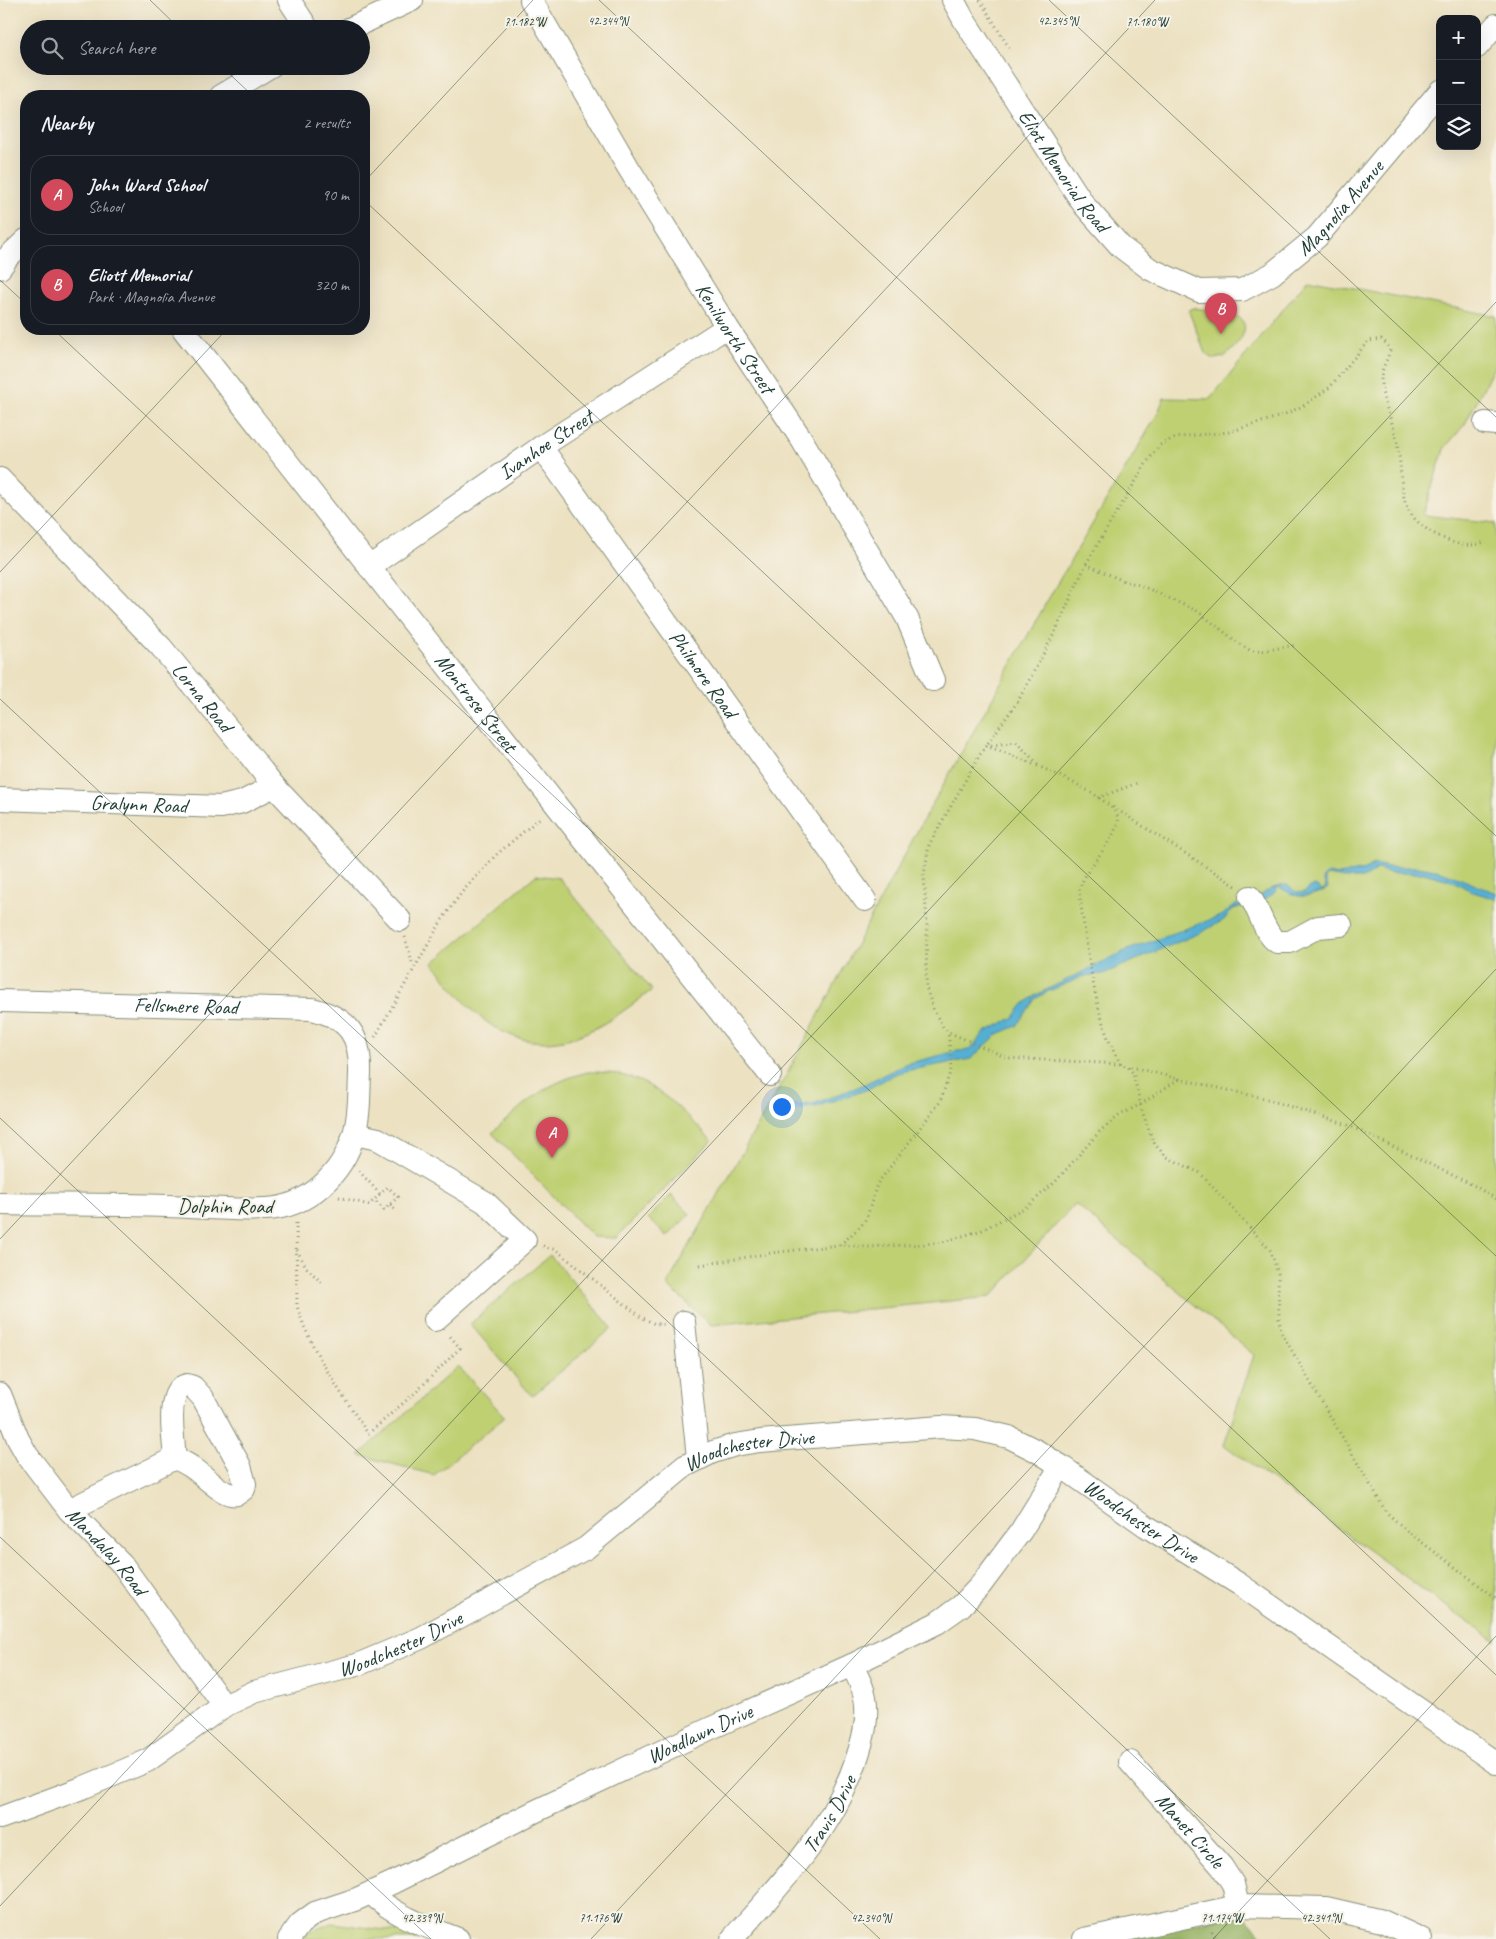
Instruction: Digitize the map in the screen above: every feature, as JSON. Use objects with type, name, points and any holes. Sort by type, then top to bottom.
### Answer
[{"type":"street","points":[[290,0],[302,20]]},
{"type":"street","points":[[369,20],[412,0]]},
{"type":"street","name":"Kenilworth Street","points":[[531,0],[628,167],[726,327],[802,440],[907,618],[933,680]]},
{"type":"street","name":"Eliot Memorial Road","points":[[953,0],[964,20],[1084,205],[1121,247],[1150,269],[1199,291],[1218,290]]},
{"type":"street","points":[[1481,42],[1496,25]]},
{"type":"street","points":[[231,90],[256,75]]},
{"type":"street","name":"Magnolia Avenue","points":[[1218,290],[1242,290],[1272,274],[1317,237],[1436,96]]},
{"type":"street","points":[[3,257],[20,244]]},
{"type":"street","name":"Ivanhoe Street","points":[[369,567],[541,447],[726,327]]},
{"type":"street","name":"Montrose Street","points":[[188,335],[770,1075]]},
{"type":"street","name":"Philmore Road","points":[[541,447],[865,900]]},
{"type":"street","name":"Lorna Road","points":[[0,479],[160,646],[274,786],[400,920]]},
{"type":"street","name":"Gralynn Road","points":[[0,799],[221,808],[242,802],[274,786]]},
{"type":"street","points":[[1253,902],[1270,936],[1277,942],[1290,942],[1318,927],[1341,925]]},
{"type":"street","name":"Fellsmere Road","points":[[0,1001],[300,1008],[323,1012],[339,1019],[351,1030],[358,1043]]},
{"type":"street","name":"Dolphin Road","points":[[0,1204],[266,1210],[291,1204],[310,1195],[325,1183],[342,1162],[354,1134],[360,1072],[358,1043]]},
{"type":"street","points":[[354,1134],[382,1140],[485,1202],[526,1240],[435,1320]]},
{"type":"street","points":[[684,1322],[698,1458]]},
{"type":"street","points":[[188,1385],[193,1387],[202,1398],[240,1466],[245,1484],[244,1489],[237,1494],[230,1494],[215,1486],[192,1467],[175,1458],[172,1402],[180,1389],[188,1385]]},
{"type":"street","name":"Mandalay Road","points":[[0,1394],[18,1439],[27,1455],[69,1510],[122,1564],[224,1706]]},
{"type":"street","name":"Woodchester Drive","points":[[0,1818],[82,1788],[147,1761],[224,1706],[254,1692],[357,1665],[421,1638],[586,1548],[618,1523],[670,1477],[698,1458],[736,1445],[760,1441],[941,1427],[975,1429],[1009,1438],[1037,1451],[1146,1526],[1239,1584],[1494,1761]]},
{"type":"street","points":[[69,1510],[175,1458]]},
{"type":"street","name":"Woodlawn Drive","points":[[289,1939],[300,1924],[310,1915],[371,1893],[536,1811],[700,1733],[852,1666],[937,1623],[961,1606],[980,1586],[1021,1531],[1061,1466]]},
{"type":"street","name":"Travis Drive","points":[[732,1939],[806,1853],[834,1812],[843,1794],[862,1743],[866,1717],[865,1695],[852,1666]]},
{"type":"street","name":"Manet Circle","points":[[1130,1762],[1222,1867],[1233,1884],[1238,1906]]},
{"type":"street","points":[[371,1893],[388,1907],[458,1939]]},
{"type":"street","points":[[1084,1939],[1238,1906],[1326,1908],[1382,1921],[1421,1939]]},
{"type":"path","points":[[980,0],[1014,56]]},
{"type":"path","points":[[1484,542],[1467,545],[1447,540],[1425,529],[1408,512],[1402,488],[1398,444],[1382,390],[1382,369],[1390,350],[1384,341],[1377,339],[1368,341],[1330,387],[1304,406],[1278,418],[1229,432],[1187,436],[1160,445],[1147,462],[1086,564],[1054,634],[1018,701],[978,756],[929,845],[924,875],[927,925],[926,987],[934,1011],[940,1023],[948,1032],[1008,1058],[1120,1064],[1263,1098],[1348,1125],[1475,1186],[1496,1199]]},
{"type":"path","points":[[1086,564],[1121,580],[1140,585],[1197,611],[1252,651],[1296,645]]},
{"type":"path","points":[[986,746],[1016,742],[1040,766]]},
{"type":"path","points":[[986,746],[1040,766],[1110,805],[1253,902]]},
{"type":"path","points":[[1098,798],[1137,783]]},
{"type":"path","points":[[358,1043],[374,1037],[378,1033],[394,1001],[442,920],[480,871],[521,832],[556,805]]},
{"type":"path","points":[[1110,805],[1117,814],[1118,822],[1080,888],[1094,986],[1111,1047],[1120,1064]]},
{"type":"path","points":[[400,920],[414,969]]},
{"type":"path","points":[[839,1246],[861,1226],[877,1184],[938,1106],[949,1078],[952,1063],[948,1032]]},
{"type":"path","points":[[1125,1065],[1131,1070],[1134,1077],[1152,1141],[1167,1156],[1200,1172],[1271,1251],[1278,1274],[1281,1332],[1386,1512],[1407,1531],[1496,1598]]},
{"type":"path","points":[[700,1265],[771,1253],[839,1246],[870,1247],[943,1242],[982,1230],[1028,1206],[1056,1181],[1100,1132],[1120,1116],[1179,1079]]},
{"type":"path","points":[[342,1162],[358,1170],[380,1194]]},
{"type":"path","points":[[325,1183],[337,1196],[369,1205],[374,1200],[380,1194],[388,1187],[398,1198],[384,1210],[374,1200]]},
{"type":"path","points":[[291,1204],[296,1221],[297,1306],[306,1334],[368,1434],[417,1391],[460,1348],[435,1320]]},
{"type":"path","points":[[390,1205],[395,1210]]},
{"type":"path","points":[[296,1248],[306,1266],[323,1284]]},
{"type":"path","points":[[556,1250],[646,1321],[654,1324],[684,1322]]},
{"type":"green space","points":[[1308,279],[1496,316],[1496,363],[1465,424],[1444,449],[1423,515],[1496,523],[1496,1641],[1224,1445],[1254,1355],[1075,1204],[991,1297],[711,1325],[667,1285],[787,1074],[921,824],[1054,589],[1157,415],[1164,398],[1210,399]]},
{"type":"green space","points":[[1193,308],[1226,312],[1242,320],[1244,331],[1242,337],[1224,357],[1214,359],[1205,353],[1189,312]]},
{"type":"green space","points":[[536,875],[559,878],[652,990],[634,1004],[597,1027],[577,1036],[558,1041],[538,1042],[516,1037],[494,1027],[468,1006],[433,963]]},
{"type":"green space","points":[[588,1072],[609,1073],[627,1077],[658,1091],[684,1113],[712,1141],[616,1238],[593,1237],[492,1133],[525,1103],[547,1088]]},
{"type":"green space","points":[[671,1195],[690,1214],[667,1237],[648,1218]]},
{"type":"green space","points":[[550,1255],[612,1328],[532,1396],[470,1324]]},
{"type":"green space","points":[[458,1366],[505,1417],[434,1475],[359,1455]]},
{"type":"green space","points":[[1243,1914],[1266,1939],[1111,1939]]},
{"type":"green space","points":[[332,1923],[400,1932],[420,1939],[304,1939],[306,1933]]},
{"type":"water","points":[[1374,864],[1389,867],[1418,867],[1441,871],[1496,893],[1496,899],[1473,892],[1453,881],[1423,873],[1390,873],[1378,869],[1365,878],[1344,878],[1328,875],[1325,878],[1328,888],[1323,892],[1304,896],[1296,895],[1279,887],[1272,895],[1261,902],[1233,909],[1224,920],[1200,933],[1103,974],[1084,976],[1045,993],[1035,999],[1017,1026],[998,1034],[971,1059],[895,1074],[866,1090],[815,1107],[770,1114],[772,1107],[813,1104],[860,1086],[906,1064],[957,1051],[970,1050],[985,1032],[1013,1018],[1024,1004],[1036,995],[1125,951],[1223,915],[1235,906],[1276,887],[1287,885],[1295,891],[1305,892],[1309,887],[1315,886],[1323,891],[1326,887],[1323,880],[1324,876],[1329,873],[1339,875],[1365,870]]},
{"type":"place","name":"Eliott Memorial","points":[[1221,334]]},
{"type":"place","name":"John Ward School","points":[[552,1158]]}]
